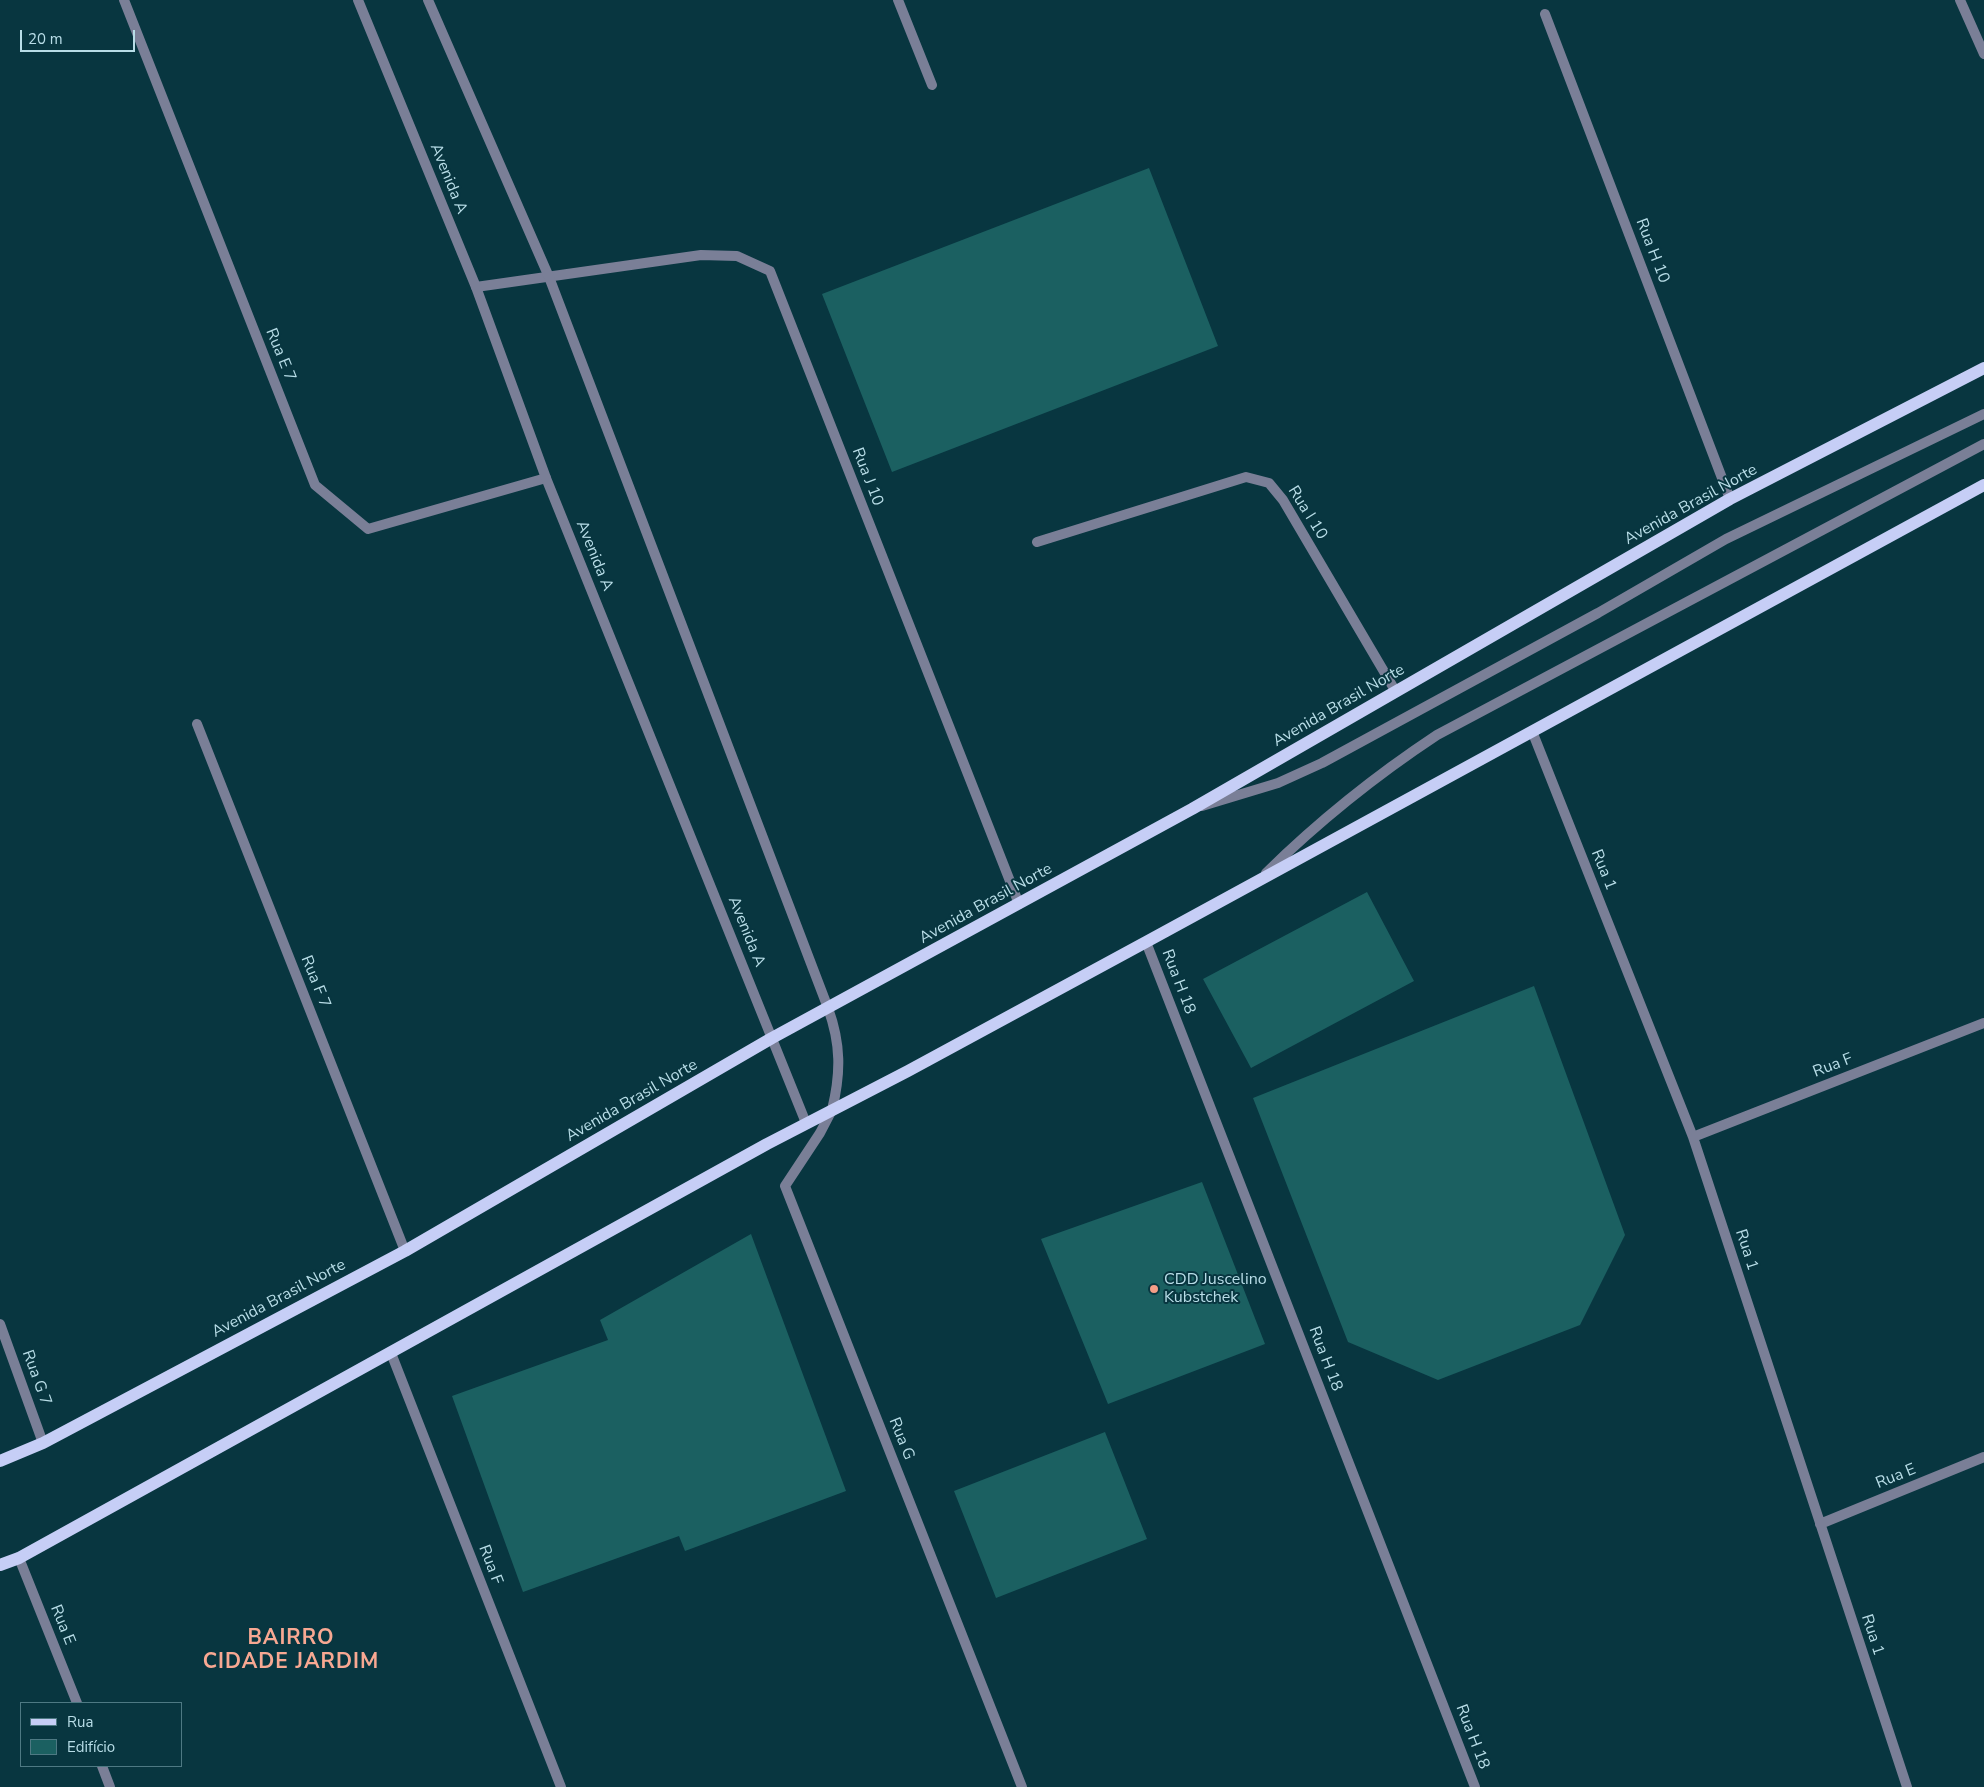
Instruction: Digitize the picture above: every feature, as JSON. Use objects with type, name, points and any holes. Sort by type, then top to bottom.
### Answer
[{"type":"main road","name":"Avenida Brasil Norte","points":[[0,1461],[43,1442],[405,1251],[772,1038],[1192,809],[1730,500],[1984,368]]},
{"type":"main road","points":[[0,1565],[19,1558],[806,1123],[1146,942],[1984,485]]},
{"type":"street","name":"Rua E 7","points":[[124,0],[316,485],[368,529],[546,478]]},
{"type":"street","name":"Avenida A","points":[[358,0],[476,288],[546,478],[806,1123]]},
{"type":"street","points":[[428,0],[549,277],[828,1008],[835,1029],[839,1079],[832,1110]]},
{"type":"street","points":[[898,0],[932,85]]},
{"type":"street","points":[[1960,0],[1984,54]]},
{"type":"street","name":"Rua H 10","points":[[1546,14],[1730,500]]},
{"type":"street","name":"Rua J 10","points":[[476,288],[701,255],[737,256],[770,271],[1019,904]]},
{"type":"street","points":[[1192,809],[1269,786],[1322,764],[1598,613],[1726,539],[1984,414]]},
{"type":"street","points":[[1258,881],[1328,814],[1395,762],[1437,735],[1984,444]]},
{"type":"street","name":"Rua I 10","points":[[1037,542],[1246,477],[1269,483],[1284,500],[1396,692]]},
{"type":"street","name":"Rua F 7","points":[[197,724],[405,1251]]},
{"type":"street","name":"Rua 1","points":[[1532,731],[1693,1136],[1907,1787]]},
{"type":"street","name":"Rua H 18","points":[[1146,942],[1475,1787]]},
{"type":"street","name":"Rua F","points":[[1693,1136],[1984,1023]]},
{"type":"street","name":"Rua G","points":[[832,1110],[820,1133],[785,1186],[1022,1787]]},
{"type":"street","name":"Rua G 7","points":[[0,1324],[43,1442]]},
{"type":"street","name":"Rua F","points":[[391,1354],[561,1787]]},
{"type":"street","name":"Rua E","points":[[1820,1524],[1984,1457]]},
{"type":"street","name":"Rua E","points":[[19,1558],[77,1702]]},
{"type":"street","points":[[102,1767],[110,1787]]},
{"type":"building","points":[[1149,168],[1218,346],[892,472],[822,294]]},
{"type":"building","points":[[1367,892],[1414,981],[1251,1068],[1203,979]]},
{"type":"building","points":[[1534,986],[1625,1235],[1580,1325],[1438,1380],[1348,1342],[1253,1098]]},
{"type":"building","points":[[1202,1182],[1265,1344],[1108,1404],[1041,1239]]},
{"type":"building","points":[[751,1234],[846,1491],[685,1551],[679,1536],[523,1592],[452,1396],[608,1340],[600,1320]]},
{"type":"building","points":[[1105,1432],[1147,1539],[996,1598],[954,1491]]},
{"type":"place","name":"CDD Juscelino Kubstchek","points":[[1154,1289]]},
{"type":"district","name":"BAIRRO CIDADE JARDIM","points":[[291,1651]]}]
